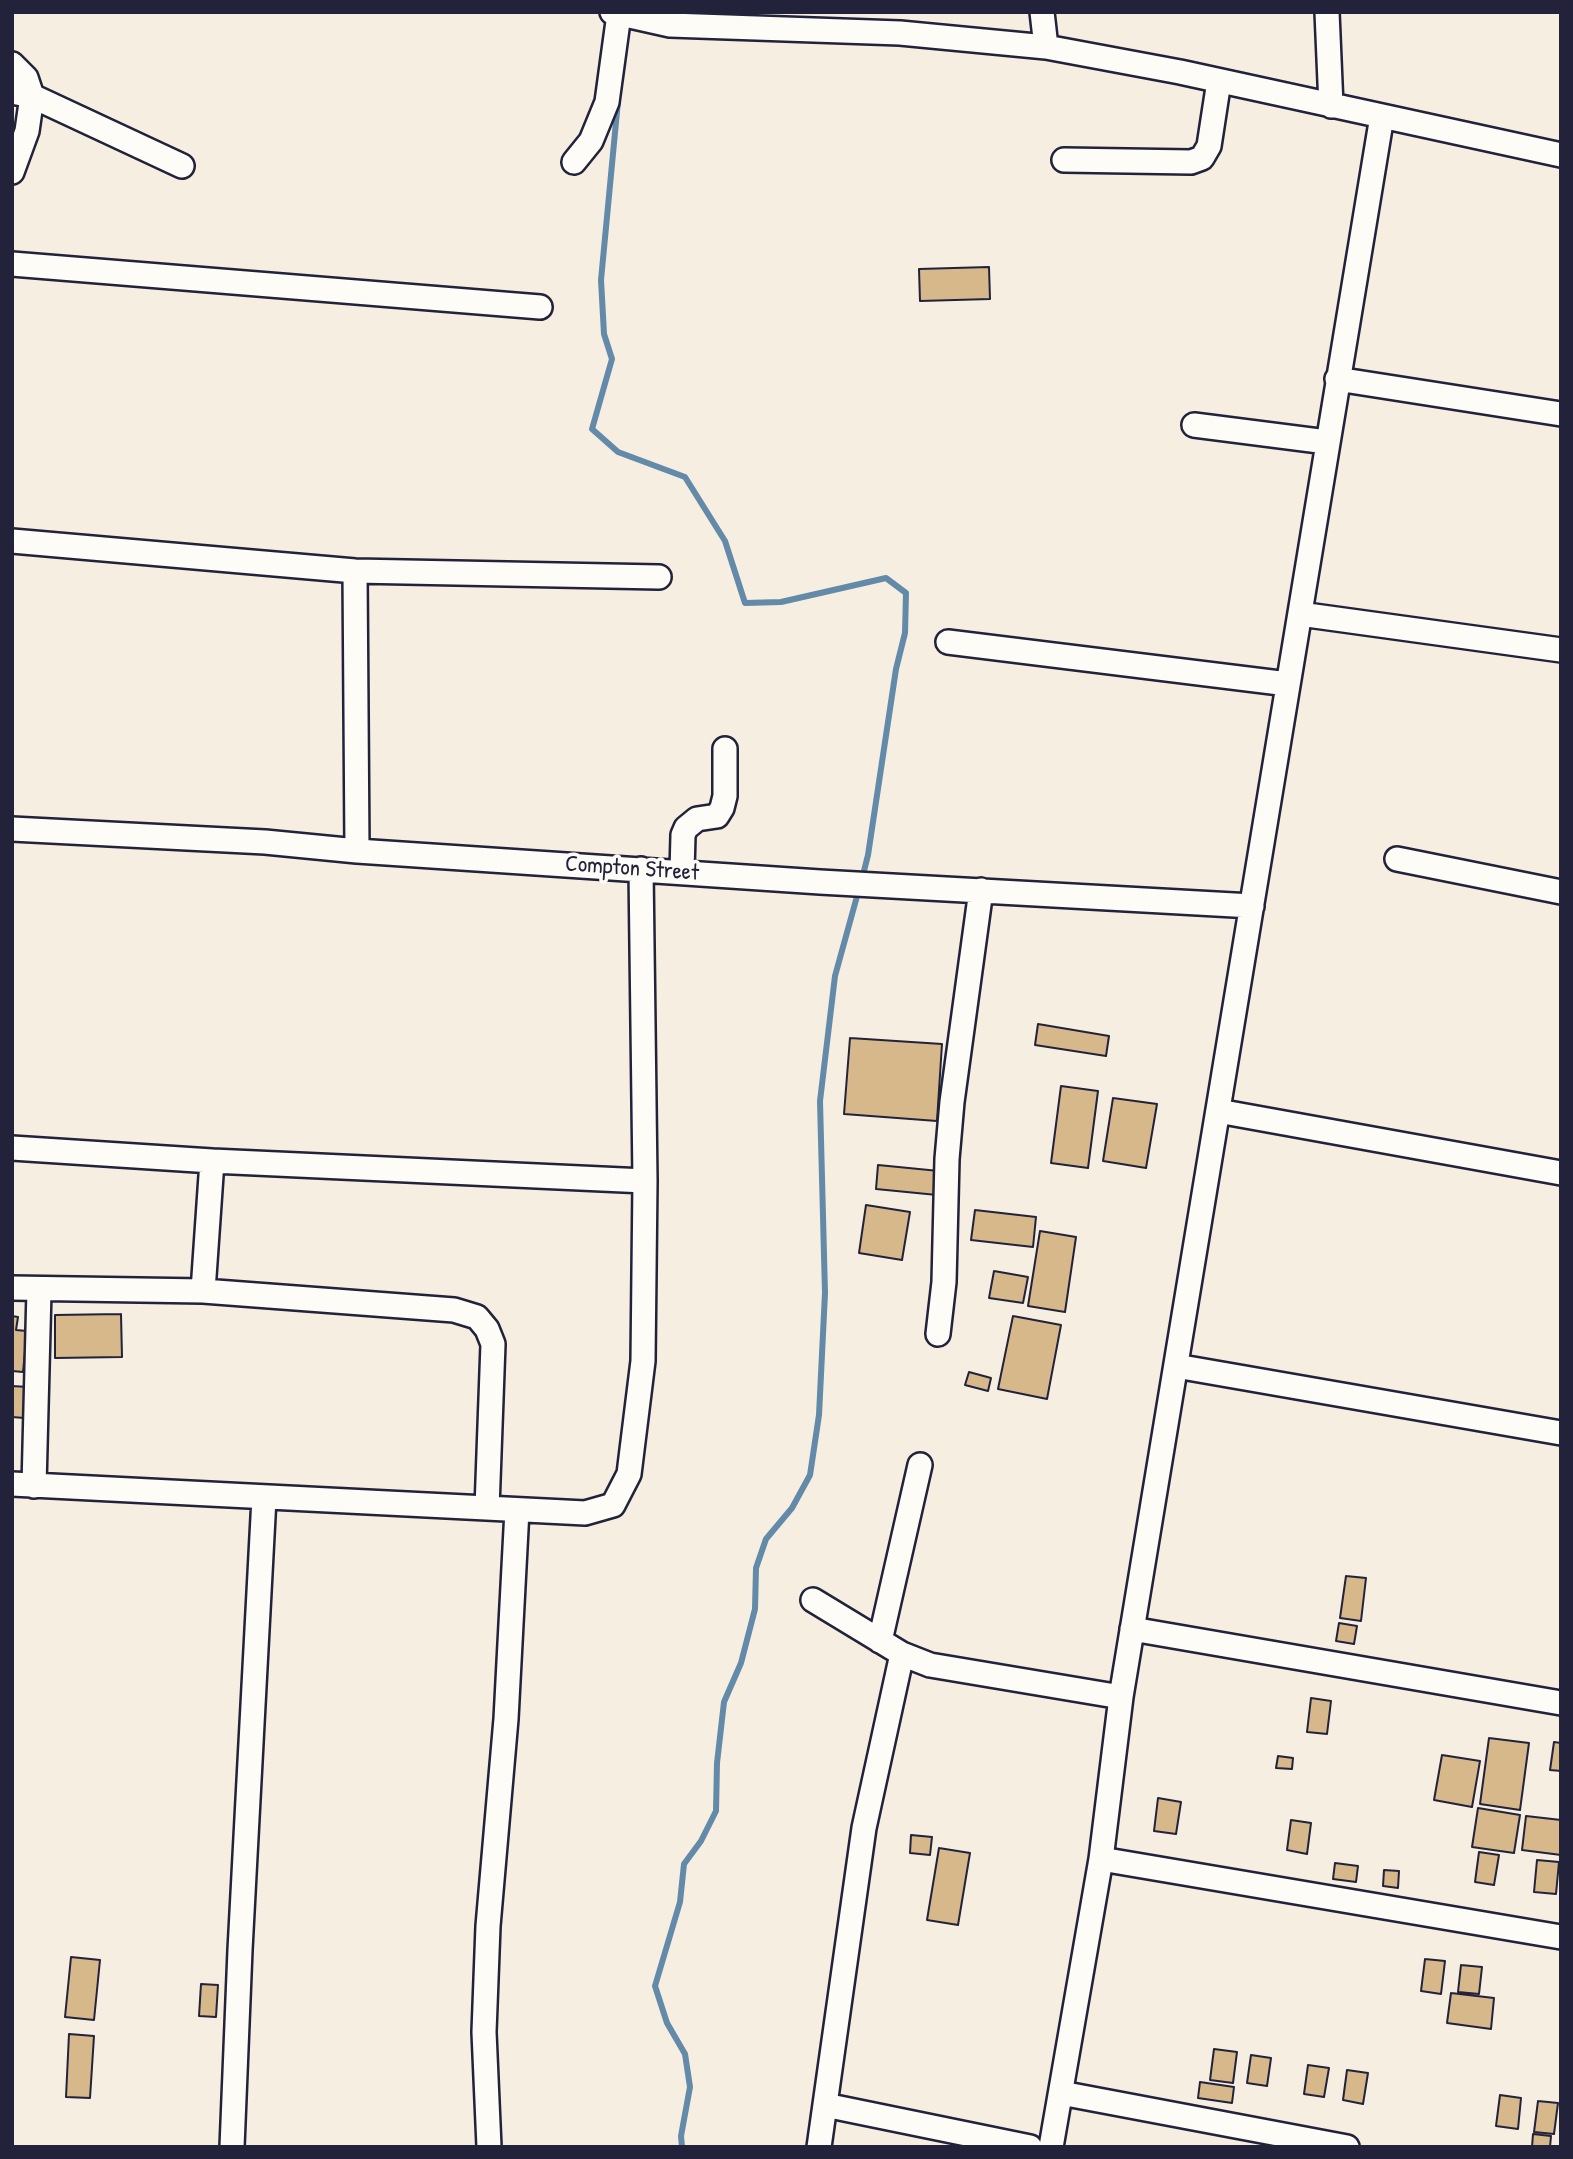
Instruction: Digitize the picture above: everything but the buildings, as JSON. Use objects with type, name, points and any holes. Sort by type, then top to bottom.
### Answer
[{"type":"street","points":[[1042,12],[1046,47]]},
{"type":"street","points":[[1327,12],[1331,106]]},
{"type":"street","points":[[574,162],[591,141],[607,102],[615,13],[670,18],[900,23],[1219,80],[1561,155]]},
{"type":"street","points":[[12,64],[26,78],[22,94],[27,131],[12,172]]},
{"type":"street","points":[[1064,160],[1191,162],[1202,158],[1209,146],[1219,80]]},
{"type":"street","points":[[22,94],[182,166]]},
{"type":"street","points":[[1051,2147],[1101,1858],[1132,1629],[1382,116]]},
{"type":"street","points":[[12,264],[540,307]]},
{"type":"street","points":[[1337,379],[1561,414]]},
{"type":"street","points":[[1194,425],[1327,442]]},
{"type":"street","points":[[12,541],[355,571],[659,577]]},
{"type":"street","points":[[355,571],[357,851]]},
{"type":"street","points":[[1300,614],[1561,650]]},
{"type":"street","points":[[948,642],[1289,684]]},
{"type":"street","points":[[682,872],[683,835],[686,828],[697,819],[717,816],[722,808],[725,749]]},
{"type":"street","name":"Compton Street","points":[[12,829],[265,842],[357,851],[820,882],[1252,906]]},
{"type":"street","points":[[1397,859],[1561,892]]},
{"type":"street","points":[[39,1290],[23,1485],[585,1513],[613,1505],[629,1474],[643,1362],[645,1181],[641,870]]},
{"type":"street","points":[[938,1334],[944,1282],[947,1159],[952,1102],[981,890]]},
{"type":"street","points":[[1218,1111],[1561,1173]]},
{"type":"street","points":[[12,1148],[212,1161],[645,1181]]},
{"type":"street","points":[[203,1291],[212,1161]]},
{"type":"street","points":[[12,1288],[203,1291],[454,1310],[477,1317],[487,1329],[493,1344],[487,1508]]},
{"type":"street","points":[[1176,1366],[1561,1433]]},
{"type":"street","points":[[880,1641],[920,1465]]},
{"type":"street","points":[[232,2147],[264,1498]]},
{"type":"street","points":[[489,2147],[484,2032],[488,1926],[506,1719],[517,1510]]},
{"type":"street","points":[[814,1600],[902,1654],[930,1665],[1121,1697]]},
{"type":"street","points":[[1132,1629],[1561,1703]]},
{"type":"street","points":[[819,2147],[864,1828],[902,1654]]},
{"type":"street","points":[[1101,1858],[1561,1937]]},
{"type":"street","points":[[1061,2093],[1348,2147]]},
{"type":"street","points":[[825,2105],[1030,2147]]},
{"type":"waterway","points":[[618,101],[601,280],[604,334],[612,359],[592,429],[618,452],[685,477],[725,541],[745,603],[781,602],[886,578],[906,593],[905,633],[896,669],[862,879]]},
{"type":"waterway","points":[[682,2147],[681,2136],[690,2087],[685,2054],[667,2023],[655,1986],[680,1902],[684,1864],[701,1841],[716,1811],[717,1763],[724,1702],[741,1663],[755,1609],[756,1568],[766,1539],[792,1508],[810,1475],[819,1415],[825,1293],[820,1101],[835,976],[859,889]]}]
